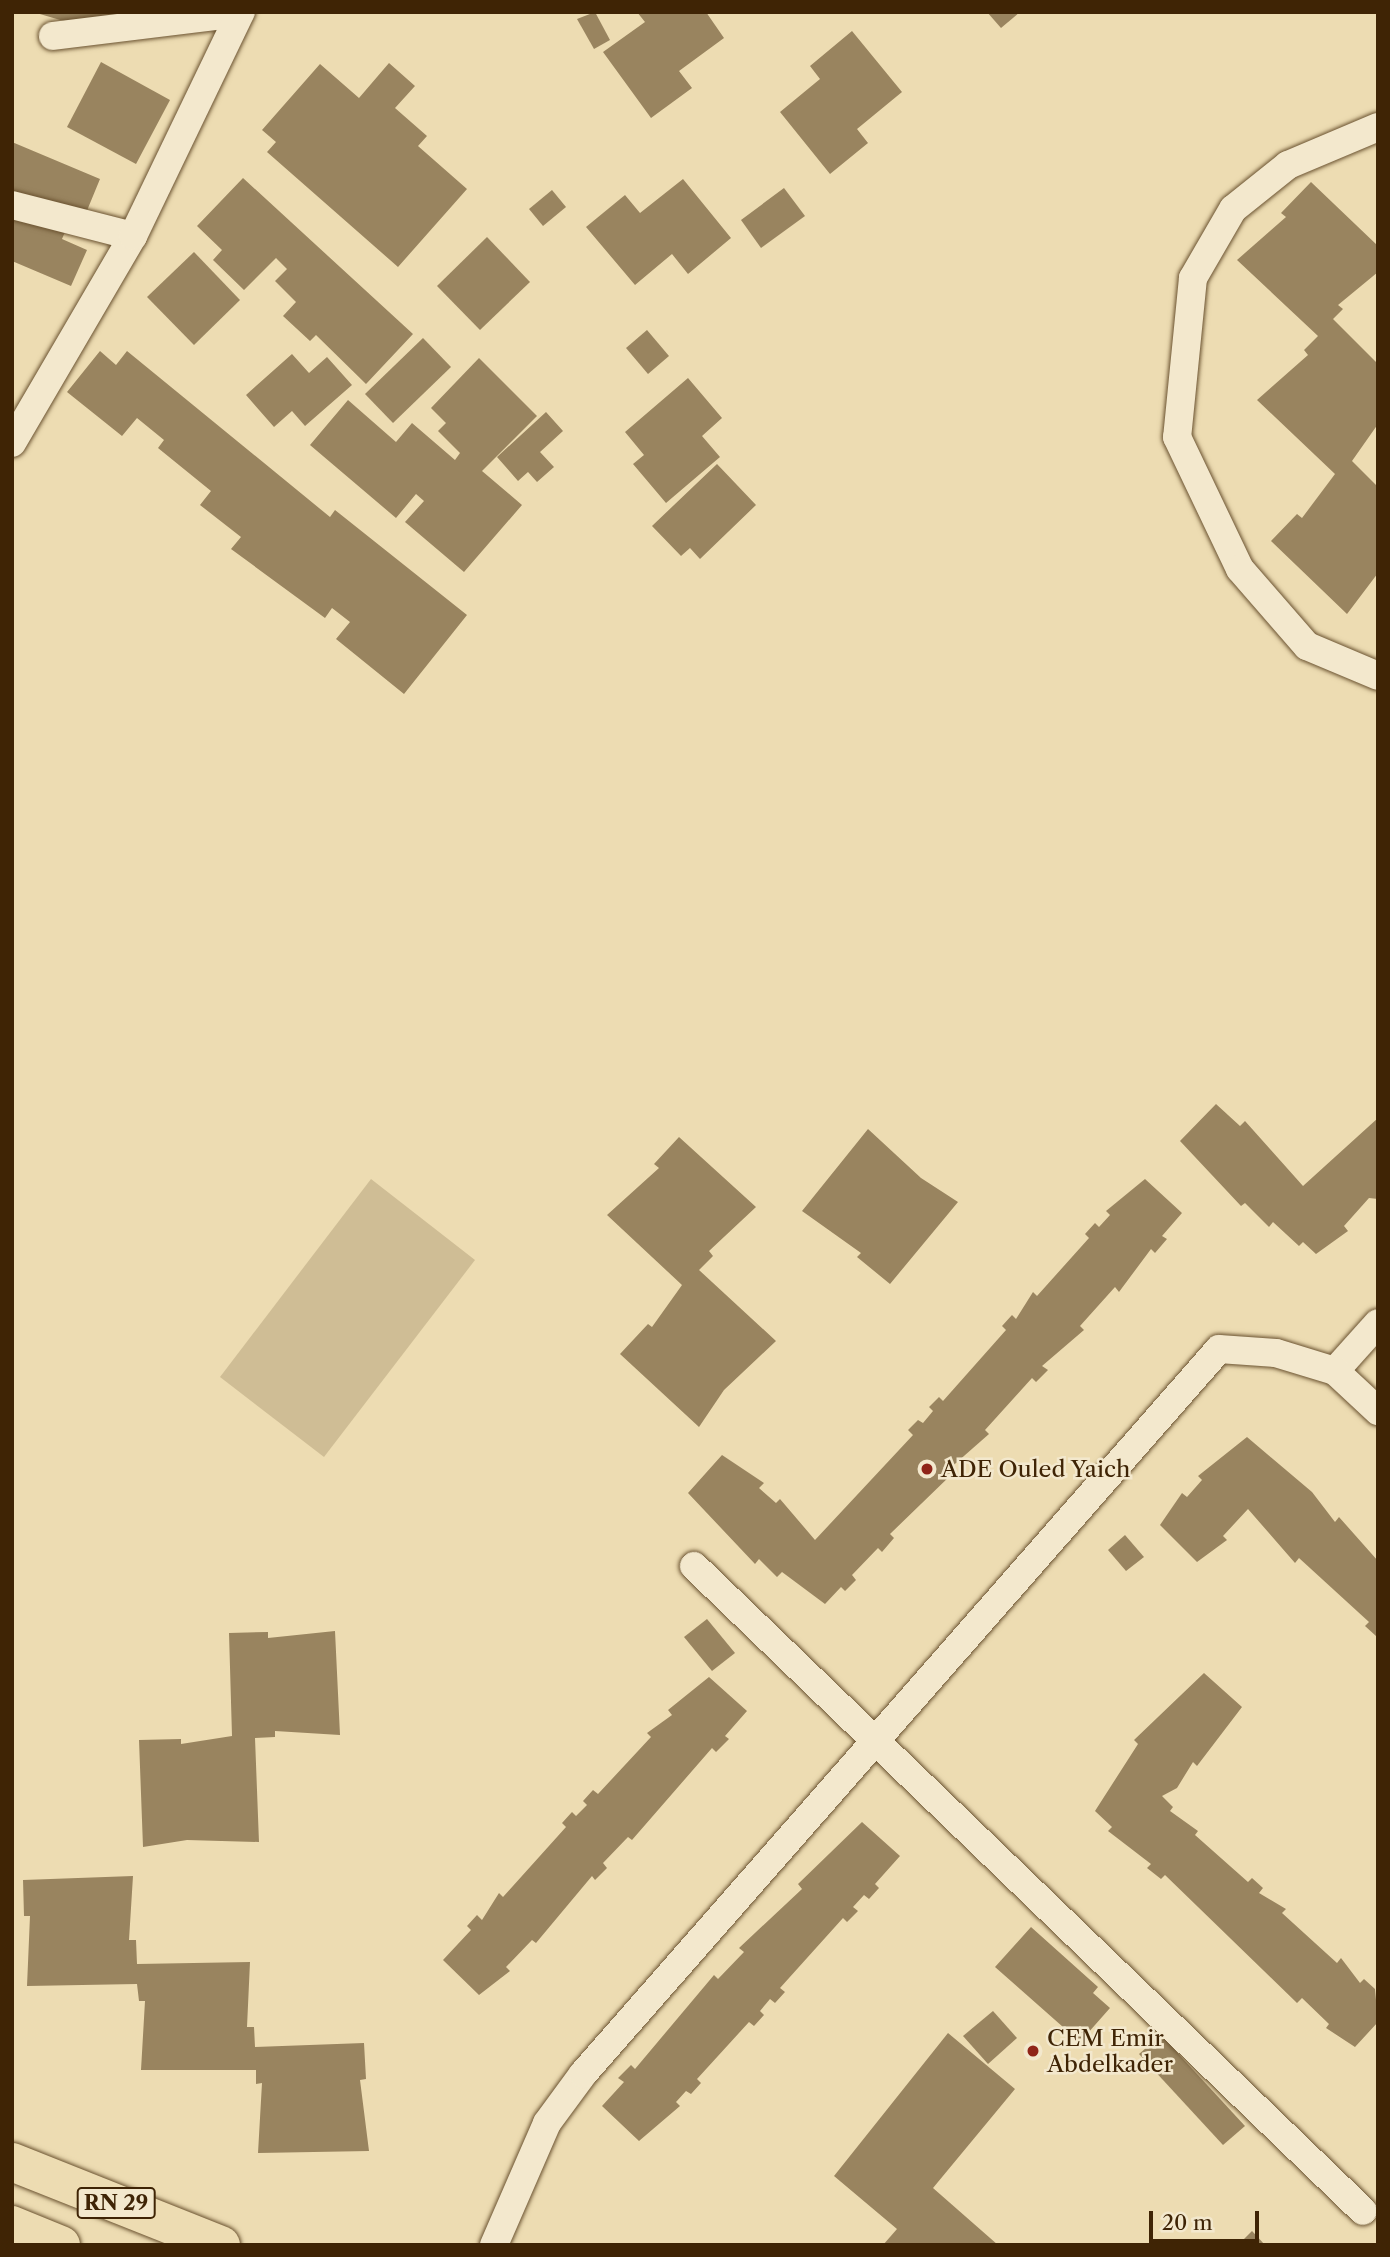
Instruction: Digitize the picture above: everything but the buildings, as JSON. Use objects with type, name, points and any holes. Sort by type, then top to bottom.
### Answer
[{"type":"highway","name":"RN 29","points":[[12,2162],[221,2245]]},
{"type":"highway","name":"RN 29","points":[[12,2225],[61,2245]]},
{"type":"street","points":[[53,36],[240,13]]},
{"type":"street","points":[[12,443],[134,236],[240,13]]},
{"type":"street","points":[[1378,127],[1288,165],[1233,209],[1192,278],[1177,437],[1240,569],[1307,646],[1378,676]]},
{"type":"street","points":[[12,205],[134,236]]},
{"type":"street","points":[[1335,1371],[1378,1322]]},
{"type":"street","points":[[494,2245],[547,2123],[583,2074],[876,1736],[1219,1349],[1276,1353],[1335,1371],[1378,1411]]},
{"type":"street","points":[[694,1566],[876,1736],[1363,2211]]},
{"type":"shaded area","points":[[371,1179],[475,1260],[324,1457],[220,1377]]},
{"type":"place","name":"ADE Ouled Yaich","points":[[927,1469]]},
{"type":"place","name":"CEM Emir Abdelkader","points":[[1033,2051]]}]
